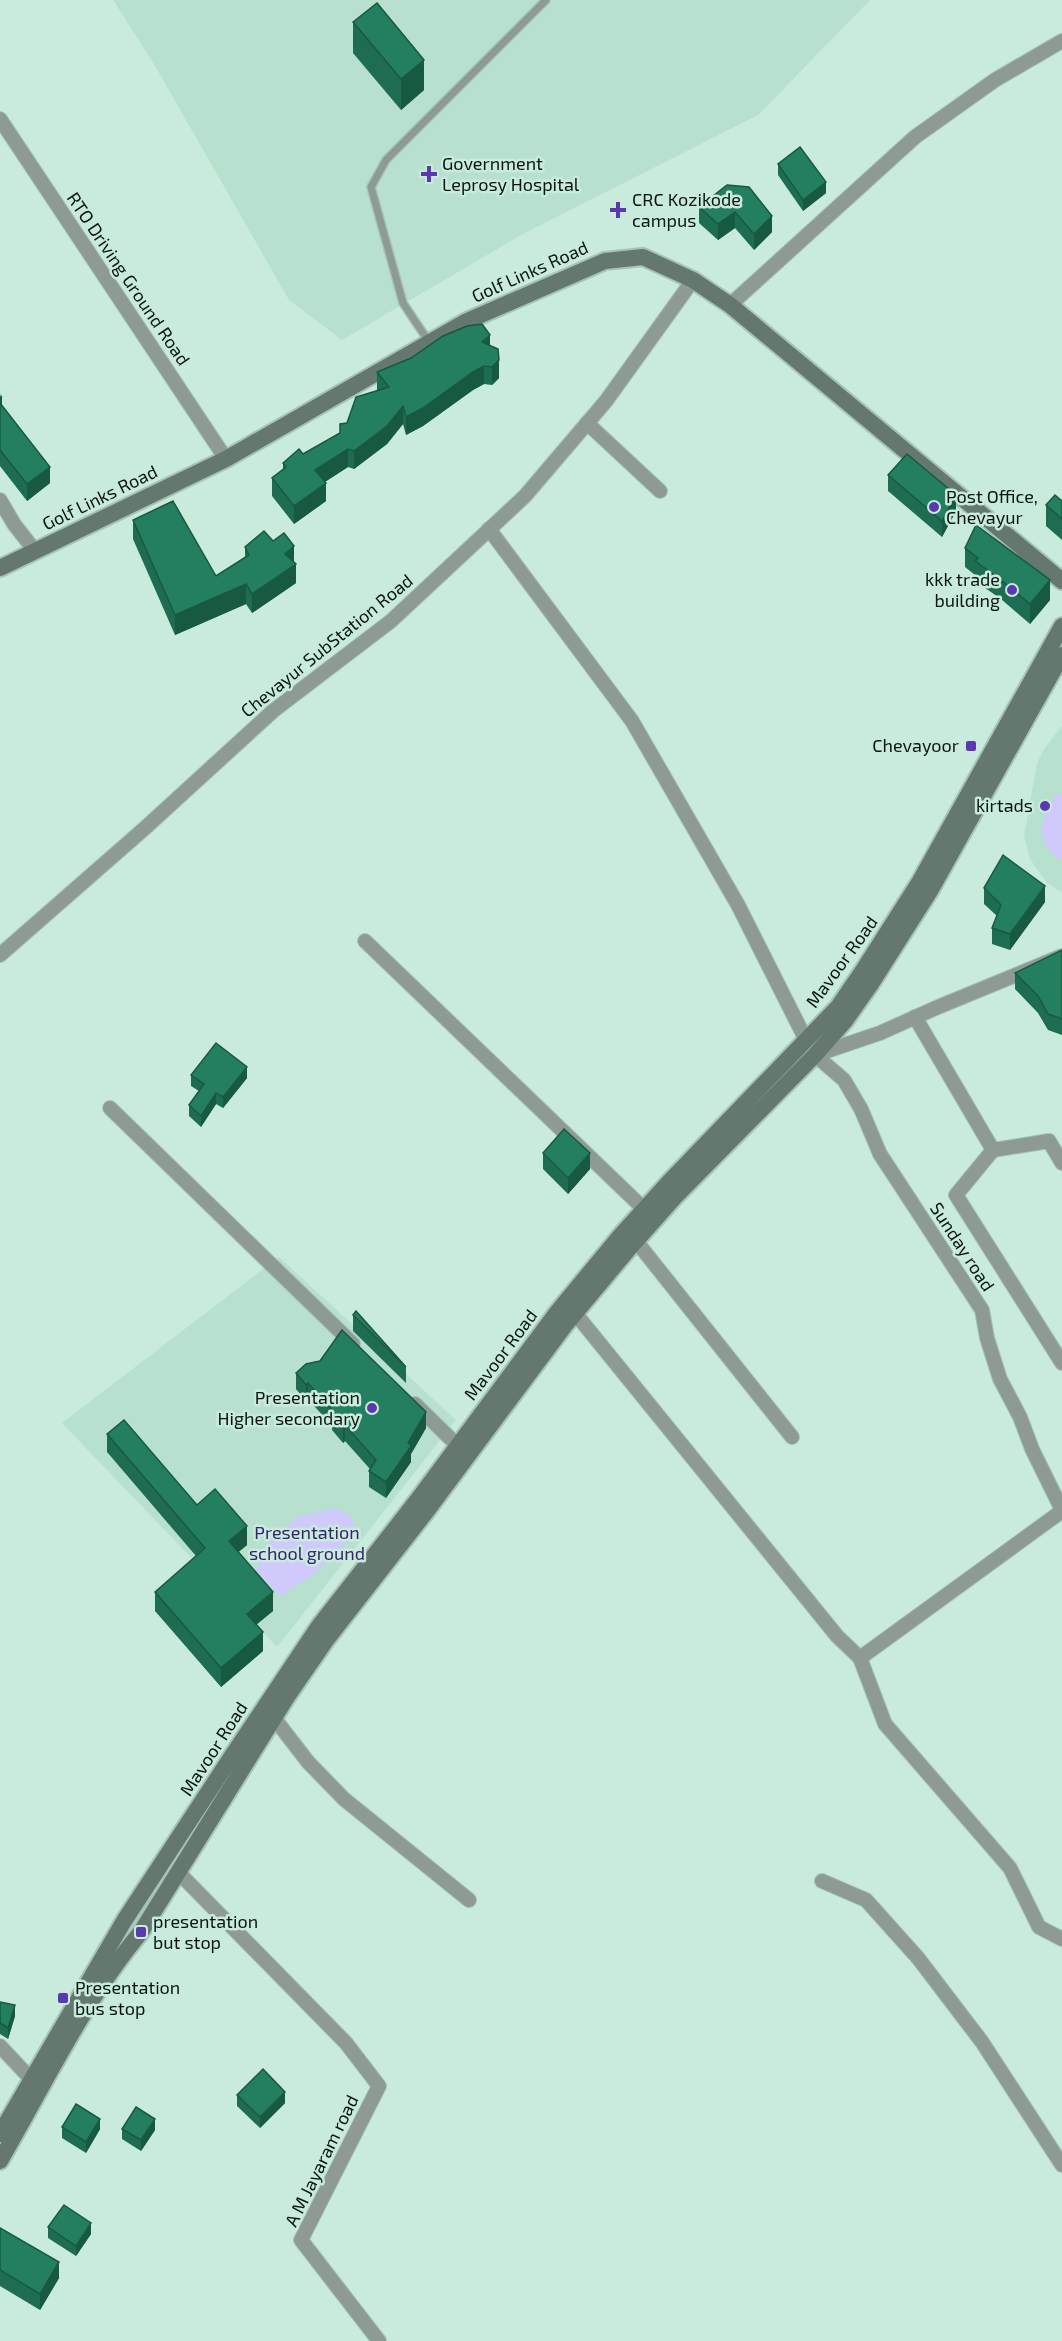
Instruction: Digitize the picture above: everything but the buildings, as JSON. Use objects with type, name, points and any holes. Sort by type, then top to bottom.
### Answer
[{"type":"main road","name":"Golf Links Road","points":[[0,568],[226,459],[467,321],[605,261],[642,257],[693,280],[730,305],[1062,581]]},
{"type":"main road","name":"Mavoor Road","points":[[0,2134],[124,1921],[319,1626],[458,1446],[558,1311],[644,1209],[838,1007],[897,918],[1026,694],[1062,626]]},
{"type":"main road","name":"Mavoor Road","points":[[0,2161],[96,1993],[141,1932],[274,1718],[327,1639],[426,1512],[575,1313],[636,1241],[845,1021],[907,929],[1062,655]]},
{"type":"street","points":[[730,305],[915,137],[995,80],[1062,41]]},
{"type":"street","name":"RTO Driving Ground Road","points":[[0,119],[226,459]]},
{"type":"street","name":"Chevayur SubStation Road","points":[[0,955],[145,828],[273,711],[391,621],[525,496],[606,401],[693,280]]},
{"type":"street","points":[[587,423],[660,491]]},
{"type":"street","points":[[0,500],[14,524],[35,551]]},
{"type":"street","points":[[489,529],[632,721],[738,905],[806,1040]]},
{"type":"street","points":[[365,941],[644,1209]]},
{"type":"street","points":[[815,1055],[880,1033],[1062,956]]},
{"type":"street","points":[[915,1017],[993,1150]]},
{"type":"street","name":"Sunday road","points":[[815,1055],[844,1080],[861,1109],[880,1154],[982,1310],[987,1338],[1000,1379],[1020,1417],[1032,1449],[1062,1510]]},
{"type":"street","points":[[110,1108],[365,1356]]},
{"type":"street","points":[[1062,1162],[1049,1141],[993,1150],[956,1195],[1062,1363]]},
{"type":"street","points":[[636,1241],[792,1437]]},
{"type":"street","points":[[575,1313],[837,1636],[861,1659],[885,1724],[1010,1868],[1038,1927],[1062,1939]]},
{"type":"street","points":[[407,1397],[458,1446]]},
{"type":"street","points":[[861,1659],[1062,1510]]},
{"type":"street","points":[[274,1718],[308,1762],[344,1799],[469,1900]]},
{"type":"street","name":"A M Jayaram road","points":[[178,1872],[346,2043],[379,2086],[301,2240],[379,2341]]},
{"type":"street","points":[[822,1881],[866,1900],[918,1958],[982,2042],[1062,2165]]},
{"type":"street","points":[[0,2046],[31,2079]]},
{"type":"lane","points":[[429,342],[403,303],[371,187],[386,160],[546,0]]},
{"type":"shaded area","name":"Government Leprosy Hospital","points":[[113,0],[870,0],[758,115],[523,234],[342,340],[289,300],[154,64]]},
{"type":"shaded area","name":"kirtads","points":[[1062,726],[1062,892],[1047,883],[1030,859],[1024,836],[1037,763],[1044,749]]},
{"type":"shaded area","points":[[279,1257],[456,1420],[277,1647],[62,1423]]},
{"type":"green space","points":[[1062,794],[1062,861],[1047,846],[1042,831],[1046,814],[1055,795]]},
{"type":"green space","name":"Presentation school ground","points":[[336,1508],[354,1519],[351,1539],[314,1574],[280,1596],[256,1571],[269,1541],[297,1517]]},
{"type":"place","name":"Government Leprosy Hospital","points":[[429,174]]},
{"type":"place","name":"CRC Kozikode campus","points":[[618,210]]},
{"type":"place","name":"Post Office, Chevayur","points":[[934,507]]},
{"type":"place","name":"kkk trade building","points":[[1012,590]]},
{"type":"place","name":"Chevayoor","points":[[971,746]]},
{"type":"place","name":"kirtads","points":[[1045,806]]},
{"type":"place","name":"Presentation Higher secondary","points":[[372,1408]]},
{"type":"place","name":"presentation but stop","points":[[141,1932]]},
{"type":"place","name":"Presentation bus stop","points":[[63,1998]]}]
